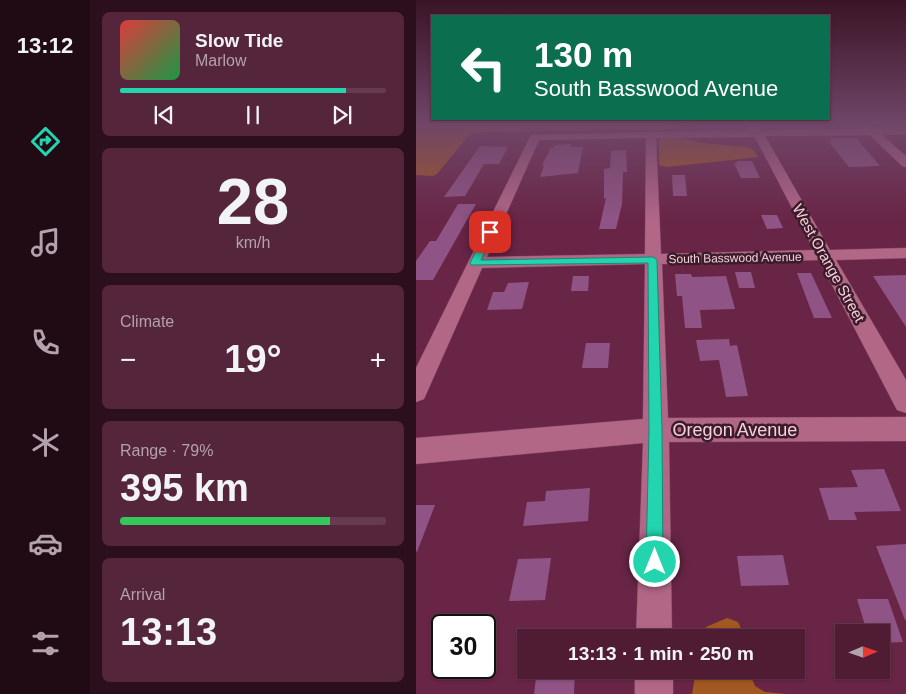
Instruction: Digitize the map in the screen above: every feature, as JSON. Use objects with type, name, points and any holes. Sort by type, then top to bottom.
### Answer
[{"type":"street","points":[[416,392],[526,156]]},
{"type":"street","points":[[651,156],[656,430],[654,629]]},
{"type":"street","name":"West Orange Street","points":[[771,156],[906,402]]},
{"type":"street","name":"South Basswood Avenue","points":[[475,263],[906,253]]},
{"type":"street","name":"Oregon Avenue","points":[[416,451],[656,430],[906,429]]},
{"type":"street","points":[[654,679],[654,694]]},
{"type":"shaded area","points":[[416,156],[451,156],[437,174],[433,176],[416,175]]},
{"type":"shaded area","points":[[659,156],[759,157],[667,167],[659,165]]},
{"type":"shaded area","points":[[727,618],[738,622],[741,629],[705,629]]},
{"type":"shaded area","points":[[694,679],[752,679],[755,686],[765,692],[786,694],[692,694]]},
{"type":"building","points":[[473,156],[503,156],[499,164],[484,164],[465,196],[444,197]]},
{"type":"building","points":[[547,156],[581,156],[578,173],[540,177],[544,165],[542,165]]},
{"type":"building","points":[[611,156],[626,156],[627,172],[623,172],[622,204],[616,229],[599,229],[606,198],[604,199],[604,169],[610,168]]},
{"type":"building","points":[[841,156],[872,156],[880,166],[849,167]]},
{"type":"building","points":[[737,161],[752,161],[760,178],[741,178],[734,163],[737,163]]},
{"type":"building","points":[[672,175],[685,175],[687,196],[673,196]]},
{"type":"building","points":[[458,204],[476,204],[433,280],[416,280],[416,261],[430,241],[436,241]]},
{"type":"building","points":[[761,215],[777,215],[783,228],[767,229]]},
{"type":"building","points":[[735,272],[751,272],[755,288],[739,288]]},
{"type":"building","points":[[797,273],[811,273],[832,318],[814,318]]},
{"type":"building","points":[[675,274],[691,274],[692,277],[726,276],[735,309],[700,310],[702,328],[685,328],[682,296],[677,296]]},
{"type":"building","points":[[906,275],[906,327],[873,276]]},
{"type":"building","points":[[573,276],[589,276],[588,291],[571,291]]},
{"type":"building","points":[[529,282],[522,309],[487,310],[493,292],[504,292],[508,283]]},
{"type":"building","points":[[729,339],[730,346],[737,345],[748,396],[726,397],[719,360],[700,361],[696,340]]},
{"type":"building","points":[[586,343],[610,343],[608,368],[582,368]]},
{"type":"building","points":[[884,469],[901,511],[854,512],[857,520],[829,520],[819,488],[858,487],[851,470]]},
{"type":"building","points":[[590,488],[588,521],[523,526],[527,502],[545,501],[546,491]]},
{"type":"building","points":[[416,505],[435,505],[417,552],[416,551]]},
{"type":"building","points":[[906,544],[906,620],[905,620],[876,546]]},
{"type":"building","points":[[783,555],[789,585],[741,586],[737,556]]},
{"type":"building","points":[[551,558],[545,600],[509,601],[518,559]]},
{"type":"building","points":[[857,599],[888,599],[903,642],[890,643],[890,624],[865,624]]},
{"type":"building","points":[[536,679],[575,679],[574,694],[534,694]]},
{"type":"route","points":[[490,232],[475,263],[653,260],[656,430],[655,562]]}]
